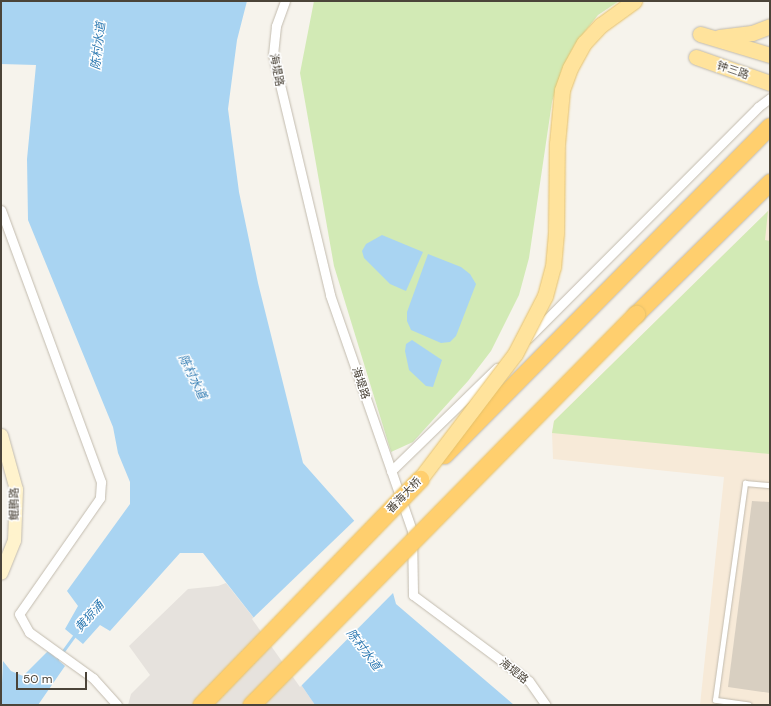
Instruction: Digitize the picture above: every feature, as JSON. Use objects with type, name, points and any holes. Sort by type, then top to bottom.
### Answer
[{"type":"highway","name":"番海大桥","points":[[201,705],[420,479],[612,288],[770,126]]},
{"type":"highway","points":[[251,705],[636,314],[770,182]]},
{"type":"main road","points":[[420,479],[515,354],[544,296],[552,267],[556,233],[557,144],[562,90],[570,68],[584,43],[600,25],[634,1]]},
{"type":"main road","points":[[770,26],[752,33],[705,36],[770,55]]},
{"type":"main road","name":"钟三路","points":[[696,57],[770,83]]},
{"type":"street","name":"海堤路","points":[[285,1],[276,26],[273,55],[330,295],[412,530],[413,595],[529,681],[546,705]]},
{"type":"street","points":[[392,470],[554,312],[758,107],[770,98]]},
{"type":"street","points":[[1,210],[101,482],[100,498],[19,614],[32,633],[89,675],[117,705]]},
{"type":"street","name":"鲲鹏路","points":[[1,435],[16,489],[14,540],[1,573]]},
{"type":"lane","points":[[749,705],[714,700],[745,482],[770,485]]},
{"type":"shaded area","points":[[770,209],[770,705],[700,705],[724,477],[553,459],[552,433],[554,421]]},
{"type":"shaded area","points":[[226,583],[265,632],[315,705],[128,705],[131,694],[150,675],[129,646],[188,589],[218,586]]},
{"type":"green space","points":[[314,1],[619,1],[598,15],[575,44],[562,69],[552,102],[529,258],[519,295],[491,351],[468,381],[413,442],[391,452],[334,266],[300,73]]},
{"type":"green space","points":[[768,211],[765,240],[770,241],[770,454],[552,433],[554,421]]},
{"type":"water","name":"陈村水道","points":[[1,1],[247,1],[237,40],[228,109],[239,192],[258,283],[303,463],[382,552],[396,604],[514,705],[315,705],[265,632],[203,553],[180,553],[110,631],[100,625],[83,644],[65,629],[78,606],[67,591],[130,504],[130,482],[118,453],[113,427],[28,220],[27,159],[36,65],[1,64]]},
{"type":"water","points":[[382,235],[423,252],[406,291],[390,284],[364,258],[362,251],[366,244]]},
{"type":"water","points":[[428,254],[461,267],[470,274],[476,284],[456,336],[450,342],[441,343],[411,330],[407,321],[407,312]]},
{"type":"water","points":[[412,340],[442,360],[433,387],[426,386],[409,370],[405,351],[406,344]]},
{"type":"water","points":[[48,651],[65,666],[38,705],[1,705],[3,661],[11,671],[23,676]]},
{"type":"pier","points":[[356,519],[384,551],[395,591],[300,687],[252,619]]},
{"type":"building","points":[[752,501],[770,502],[770,693],[728,687]]},
{"type":"waterway","name":"黄猄涌","points":[[55,662],[75,634]]}]
